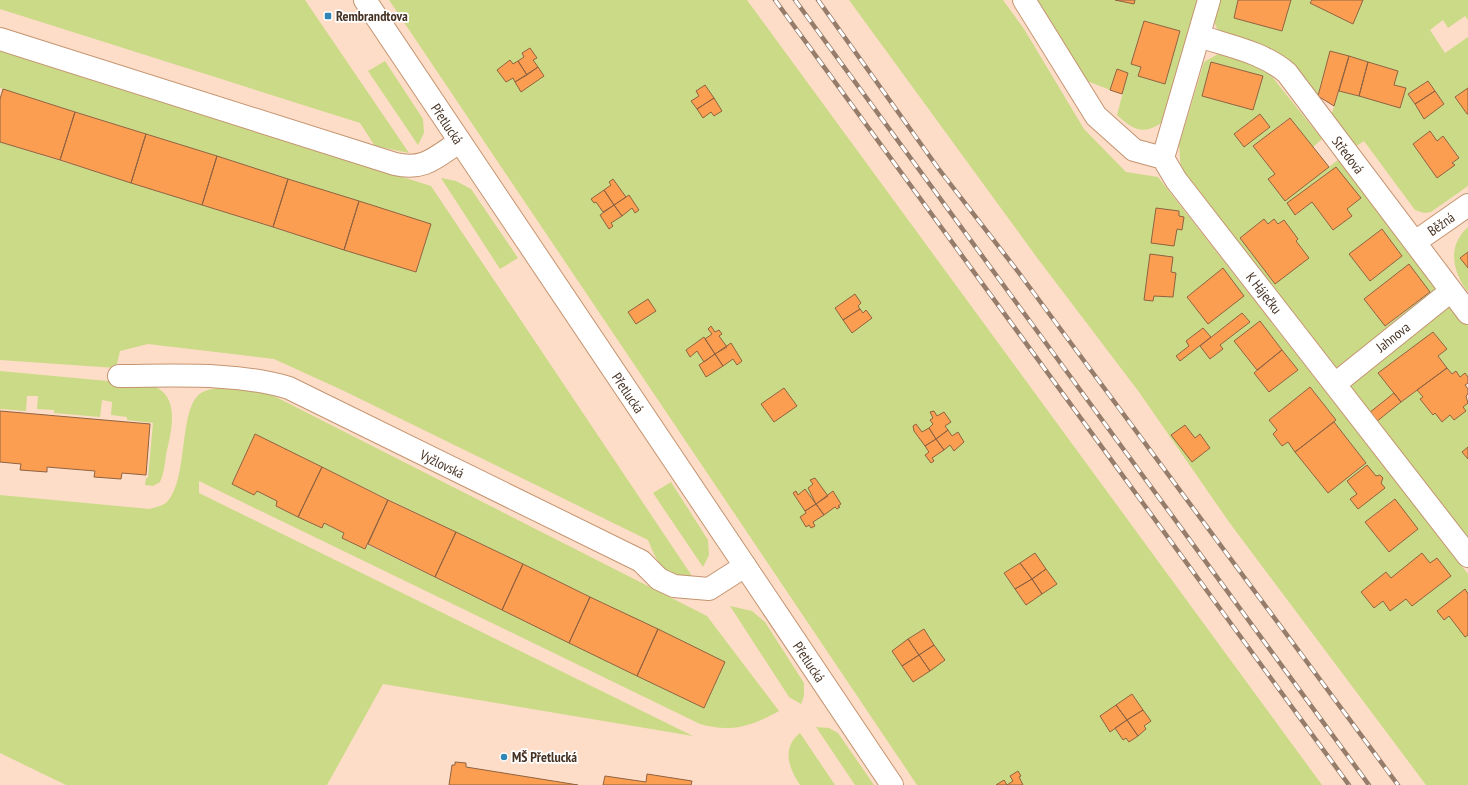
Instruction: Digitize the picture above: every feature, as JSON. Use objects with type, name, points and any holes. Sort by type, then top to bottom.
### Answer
[{"type":"street","name":"Přetlucká","points":[[364,0],[892,785]]},
{"type":"street","points":[[1024,0],[1096,116],[1134,150],[1163,158],[1209,0]]},
{"type":"street","name":"Středová","points":[[1199,36],[1264,58],[1277,64],[1287,73],[1468,313]]},
{"type":"street","points":[[0,39],[406,167],[424,165],[459,142]]},
{"type":"street","name":"K Háječku","points":[[1163,158],[1176,180],[1468,556]]},
{"type":"street","name":"Běžná","points":[[1415,242],[1468,205]]},
{"type":"street","name":"Jahnova","points":[[1335,384],[1451,291]]},
{"type":"street","name":"Vyžlovská","points":[[119,376],[191,376],[268,382],[289,388],[641,562],[660,579],[674,586],[709,588],[745,566]]},
{"type":"green space","points":[[0,0],[305,0],[409,153],[375,146],[360,123],[0,9]]},
{"type":"green space","points":[[389,0],[747,0],[1322,785],[917,785]]},
{"type":"green space","points":[[849,0],[1003,0],[1024,29],[1084,129],[1126,172],[1158,177],[1468,574],[1468,785],[1426,785],[1229,522],[1139,392],[1038,259]],"holes":[[[1223,269],[1208,323],[1187,297]],[[1242,313],[1250,322],[1220,345],[1223,349],[1211,359],[1200,346],[1180,360],[1176,356],[1189,346],[1186,341],[1203,328],[1211,337]],[[1260,321],[1298,370],[1269,392],[1254,373],[1257,370],[1235,341]],[[1310,387],[1336,420],[1334,422],[1366,463],[1328,493],[1288,442],[1282,446],[1273,434],[1277,430],[1269,420]],[[1185,425],[1195,438],[1200,435],[1210,448],[1192,462],[1171,435]],[[1394,499],[1418,529],[1389,552],[1365,522]]]},
{"type":"green space","points":[[1034,0],[1115,0],[1134,4],[1135,0],[1198,0],[1164,121],[1157,126],[1145,130],[1139,129],[1128,124],[1117,115],[1128,73],[1117,69],[1110,90],[1082,79]],"holes":[[[1144,21],[1180,31],[1165,84],[1138,76],[1141,67],[1131,64]]]},
{"type":"green space","points":[[1218,0],[1238,0],[1234,18],[1282,31],[1291,0],[1312,0],[1310,3],[1353,24],[1363,0],[1468,0],[1468,20],[1465,16],[1448,28],[1443,20],[1430,30],[1445,53],[1468,37],[1468,88],[1455,97],[1468,114],[1468,186],[1431,212],[1424,213],[1415,210],[1364,141],[1355,147],[1331,116],[1339,91],[1400,107],[1406,88],[1394,85],[1398,71],[1330,51],[1317,98],[1286,58],[1265,47],[1218,31],[1214,21]],"holes":[[[1428,81],[1444,104],[1424,118],[1408,94]],[[1430,132],[1437,141],[1443,137],[1459,157],[1452,163],[1454,165],[1413,144]]]},
{"type":"green space","points":[[0,50],[431,186],[692,576],[674,576],[668,573],[659,563],[648,540],[342,390],[274,359],[148,344],[120,351],[116,368],[0,360],[0,142],[416,272],[431,224],[0,88]]},
{"type":"green space","points":[[1218,54],[1265,68],[1322,139],[1313,147],[1289,118],[1253,146],[1275,174],[1286,200],[1338,160],[1439,288],[1335,369],[1181,171],[1179,145],[1204,62]],"holes":[[[1211,62],[1263,76],[1253,110],[1202,96]],[[1260,114],[1270,127],[1244,147],[1234,134]],[[1336,167],[1347,209],[1352,216],[1333,230],[1312,202],[1296,215],[1287,203]],[[1264,219],[1268,224],[1274,219],[1278,224],[1284,221],[1298,239],[1275,283],[1240,238]],[[1382,229],[1402,256],[1370,281],[1349,254]],[[1409,264],[1430,292],[1386,326],[1364,299]]]},
{"type":"green space","points":[[385,61],[423,119],[424,133],[418,145],[368,71]]},
{"type":"green space","points":[[441,178],[456,181],[471,189],[518,258],[500,269]]},
{"type":"green space","points":[[1468,227],[1468,252],[1460,258],[1468,268],[1468,292],[1458,276],[1454,259],[1457,242],[1461,234]]},
{"type":"green space","points":[[1452,305],[1468,326],[1468,377],[1465,373],[1460,377],[1456,371],[1452,374],[1438,356],[1446,349],[1433,332],[1378,373],[1394,393],[1369,413],[1348,386]]},
{"type":"green space","points":[[0,371],[151,385],[161,390],[167,397],[171,406],[172,425],[160,482],[153,486],[145,485],[146,478],[148,478],[153,423],[127,420],[127,417],[111,415],[112,402],[102,400],[100,417],[54,413],[54,410],[37,409],[38,396],[27,396],[26,411],[0,409]]},
{"type":"green space","points":[[231,386],[268,393],[707,616],[779,711],[760,721],[732,728],[711,727],[700,724],[199,481],[199,493],[693,736],[383,684],[327,785],[66,785],[0,753],[0,495],[150,509],[163,504],[167,502],[174,491],[178,477],[189,413],[194,401],[204,391]],"holes":[[[255,435],[725,662],[704,708],[368,545],[365,549],[342,538],[344,533],[324,523],[322,528],[276,506],[277,501],[257,491],[254,494],[232,483]]]},
{"type":"green space","points":[[1417,390],[1423,397],[1420,399],[1433,415],[1435,413],[1442,421],[1450,415],[1454,420],[1466,411],[1463,407],[1468,403],[1468,447],[1462,452],[1468,459],[1468,540],[1376,422]]},
{"type":"green space","points":[[671,482],[708,540],[709,555],[703,567],[653,493]]},
{"type":"green space","points":[[730,606],[752,611],[765,622],[804,683],[804,696],[801,704],[789,697]]},
{"type":"green space","points":[[816,727],[829,728],[838,733],[874,785],[855,785]]},
{"type":"green space","points":[[800,733],[835,785],[800,785],[790,765],[789,752],[790,745]]},
{"type":"building","points":[[1115,0],[1135,0],[1134,4]]},
{"type":"building","points":[[1238,0],[1291,0],[1282,31],[1234,18]]},
{"type":"building","points":[[1312,0],[1363,0],[1353,24],[1310,3]]},
{"type":"building","points":[[1144,21],[1180,31],[1165,84],[1138,76],[1141,67],[1131,64]]},
{"type":"building","points":[[530,48],[537,58],[533,60],[538,67],[527,75],[518,61],[524,57],[522,53]]},
{"type":"building","points":[[1330,51],[1349,56],[1334,106],[1318,96]]},
{"type":"building","points":[[1349,56],[1368,62],[1359,96],[1339,91]]},
{"type":"building","points":[[510,60],[513,64],[518,61],[527,75],[515,82],[513,78],[506,82],[497,70]]},
{"type":"building","points":[[1211,62],[1263,76],[1253,110],[1202,96]]},
{"type":"building","points":[[1368,62],[1398,71],[1394,85],[1406,88],[1400,108],[1359,96]]},
{"type":"building","points":[[538,67],[544,76],[521,92],[515,82]]},
{"type":"building","points":[[1117,69],[1128,73],[1122,94],[1110,90]]},
{"type":"building","points":[[1428,81],[1435,91],[1415,104],[1408,94]]},
{"type":"building","points":[[705,85],[714,98],[697,109],[691,101],[699,96],[696,91]]},
{"type":"building","points":[[1468,88],[1468,114],[1467,114],[1455,97]]},
{"type":"building","points":[[3,89],[75,112],[60,160],[0,142],[0,99]]},
{"type":"building","points":[[1435,91],[1444,104],[1424,119],[1415,104]]},
{"type":"building","points":[[714,98],[722,111],[714,116],[711,112],[703,118],[697,109]]},
{"type":"building","points":[[75,112],[146,134],[131,183],[60,160]]},
{"type":"building","points":[[1260,114],[1270,127],[1244,147],[1234,134]]},
{"type":"building","points":[[1290,118],[1329,167],[1285,201],[1268,179],[1275,174],[1253,146]]},
{"type":"building","points":[[1430,131],[1437,141],[1443,136],[1459,158],[1452,163],[1455,165],[1437,178],[1413,144]]},
{"type":"building","points":[[146,134],[217,156],[202,205],[131,183]]},
{"type":"building","points":[[217,156],[288,179],[273,227],[202,205]]},
{"type":"building","points":[[1336,167],[1361,198],[1347,209],[1352,216],[1333,230],[1312,202],[1295,215],[1287,203]]},
{"type":"building","points":[[288,179],[359,201],[344,250],[273,227]]},
{"type":"building","points":[[613,179],[626,197],[614,205],[604,190],[611,185],[609,182]]},
{"type":"building","points":[[604,190],[614,205],[603,212],[596,202],[594,203],[591,199]]},
{"type":"building","points":[[629,195],[639,210],[635,213],[632,208],[622,216],[614,205]]},
{"type":"building","points":[[359,201],[431,224],[416,272],[344,250]]},
{"type":"building","points":[[614,205],[622,216],[611,223],[613,226],[609,229],[600,215]]},
{"type":"building","points":[[1156,208],[1179,211],[1179,216],[1184,217],[1182,230],[1177,229],[1174,246],[1151,243]]},
{"type":"building","points":[[1264,219],[1268,224],[1274,219],[1278,224],[1284,220],[1298,239],[1296,241],[1309,258],[1275,284],[1240,238]]},
{"type":"building","points":[[1382,229],[1402,256],[1370,281],[1349,254]]},
{"type":"building","points":[[1468,252],[1468,268],[1460,258]]},
{"type":"building","points":[[1150,254],[1173,257],[1171,272],[1176,273],[1173,297],[1154,296],[1153,301],[1144,300]]},
{"type":"building","points":[[1409,264],[1430,292],[1385,326],[1364,299]]},
{"type":"building","points":[[1223,268],[1244,296],[1208,324],[1187,297]]},
{"type":"building","points":[[855,294],[861,303],[858,306],[860,309],[843,320],[835,308]]},
{"type":"building","points":[[648,299],[656,311],[636,324],[628,312]]},
{"type":"building","points":[[860,309],[863,313],[866,310],[872,318],[852,333],[843,320]]},
{"type":"building","points":[[1242,313],[1250,322],[1220,345],[1223,349],[1210,359],[1200,346]]},
{"type":"building","points":[[1260,321],[1282,350],[1257,370],[1234,341]]},
{"type":"building","points":[[711,326],[715,332],[719,330],[722,334],[719,336],[727,347],[715,354],[705,339],[712,334],[708,329]]},
{"type":"building","points":[[1203,328],[1211,337],[1180,361],[1176,356],[1189,346],[1186,341]]},
{"type":"building","points":[[1433,332],[1447,349],[1438,356],[1447,368],[1401,402],[1378,373]]},
{"type":"building","points":[[704,337],[715,354],[704,362],[697,351],[690,357],[686,350]]},
{"type":"building","points":[[731,343],[742,361],[737,365],[733,359],[723,366],[715,354]]},
{"type":"building","points":[[1282,350],[1298,370],[1269,392],[1254,373]]},
{"type":"building","points":[[715,354],[723,366],[706,377],[699,365]]},
{"type":"building","points":[[1447,368],[1452,374],[1456,371],[1460,377],[1465,373],[1468,377],[1468,383],[1465,385],[1468,389],[1468,394],[1466,396],[1468,403],[1463,407],[1466,411],[1454,420],[1450,415],[1442,422],[1435,413],[1433,415],[1420,399],[1423,397],[1417,390]]},
{"type":"building","points":[[1310,387],[1336,420],[1295,452],[1288,442],[1282,446],[1273,434],[1277,430],[1269,420]]},
{"type":"building","points":[[784,388],[797,406],[774,422],[761,404]]},
{"type":"building","points":[[1394,393],[1401,402],[1376,422],[1369,413]]},
{"type":"building","points":[[0,411],[150,424],[146,475],[122,473],[121,479],[94,477],[95,471],[47,467],[47,472],[20,470],[21,464],[0,462]]},
{"type":"building","points":[[934,411],[937,416],[944,412],[951,422],[945,426],[948,430],[936,439],[929,428],[933,424],[930,420],[933,418],[930,412]]},
{"type":"building","points":[[1334,422],[1366,463],[1328,493],[1295,452]]},
{"type":"building","points":[[916,424],[922,432],[929,428],[936,439],[925,446],[914,431],[913,426]]},
{"type":"building","points":[[1185,425],[1195,438],[1200,434],[1210,448],[1192,462],[1171,435]]},
{"type":"building","points":[[948,430],[952,436],[958,432],[964,442],[954,451],[950,445],[944,450],[936,439]]},
{"type":"building","points":[[255,434],[322,467],[298,517],[276,506],[277,501],[257,491],[254,495],[232,484]]},
{"type":"building","points":[[936,439],[944,450],[932,458],[934,461],[931,463],[925,455],[929,452],[925,446]]},
{"type":"building","points":[[1468,447],[1468,459],[1462,452]]},
{"type":"building","points":[[1367,465],[1376,476],[1380,475],[1383,478],[1381,483],[1385,488],[1358,509],[1350,499],[1357,494],[1347,481]]},
{"type":"building","points":[[322,467],[388,500],[365,549],[342,538],[344,533],[324,523],[322,528],[298,517]]},
{"type":"building","points":[[815,478],[828,496],[816,504],[808,488],[813,484],[810,480]]},
{"type":"building","points":[[805,489],[816,504],[805,511],[793,493],[796,491],[798,495]]},
{"type":"building","points":[[833,491],[841,504],[838,506],[840,507],[837,509],[835,507],[824,515],[816,504]]},
{"type":"building","points":[[1395,499],[1418,529],[1389,552],[1365,522]]},
{"type":"building","points":[[388,500],[456,532],[435,577],[368,544]]},
{"type":"building","points":[[816,504],[824,515],[813,522],[815,526],[811,528],[809,525],[806,527],[800,517],[806,513],[805,511]]},
{"type":"building","points":[[456,532],[523,564],[502,610],[435,577]]},
{"type":"building","points":[[1035,553],[1046,569],[1032,579],[1020,563]]},
{"type":"building","points":[[1422,553],[1430,563],[1437,558],[1451,576],[1412,606],[1406,599],[1390,611],[1383,601],[1374,608],[1361,592],[1386,572],[1391,578]]},
{"type":"building","points":[[1020,563],[1032,579],[1015,589],[1004,573]]},
{"type":"building","points":[[523,564],[590,597],[569,643],[502,610]]},
{"type":"building","points":[[1046,569],[1057,584],[1042,594],[1032,579]]},
{"type":"building","points":[[1032,579],[1042,594],[1026,605],[1015,589]]},
{"type":"building","points":[[1465,589],[1468,594],[1468,635],[1465,637],[1449,616],[1444,620],[1437,611]]},
{"type":"building","points":[[590,597],[658,629],[637,676],[569,643]]},
{"type":"building","points":[[658,629],[725,662],[704,708],[637,676]]},
{"type":"building","points":[[924,629],[934,645],[919,655],[908,639]]},
{"type":"building","points":[[908,639],[919,655],[902,666],[892,651]]},
{"type":"building","points":[[934,645],[945,660],[930,671],[919,655]]},
{"type":"building","points":[[919,655],[930,671],[913,682],[902,666]]},
{"type":"building","points":[[1132,694],[1143,710],[1127,720],[1116,705]]},
{"type":"building","points":[[1116,705],[1127,720],[1110,732],[1100,716]]},
{"type":"building","points":[[1143,710],[1151,721],[1144,726],[1146,729],[1138,736],[1127,720]]},
{"type":"building","points":[[1127,720],[1138,736],[1129,742],[1126,738],[1123,740],[1115,728]]},
{"type":"building","points":[[455,762],[466,763],[466,767],[578,785],[449,785],[452,765],[455,765]]},
{"type":"building","points":[[1018,771],[1023,785],[1007,785],[1013,781],[1010,776]]},
{"type":"building","points":[[647,774],[692,781],[691,785],[603,785],[605,776],[646,782]]},
{"type":"building","points":[[1004,780],[1007,785],[996,785]]},
{"type":"railway","points":[[775,0],[1349,785]]},
{"type":"railway","points":[[795,0],[1369,785]]},
{"type":"railway","points":[[818,0],[938,168],[1019,273],[1398,785]]},
{"type":"place","name":"Rembrandtova","points":[[328,16]]},
{"type":"place","name":"MŠ Přetlucká","points":[[504,757]]}]
